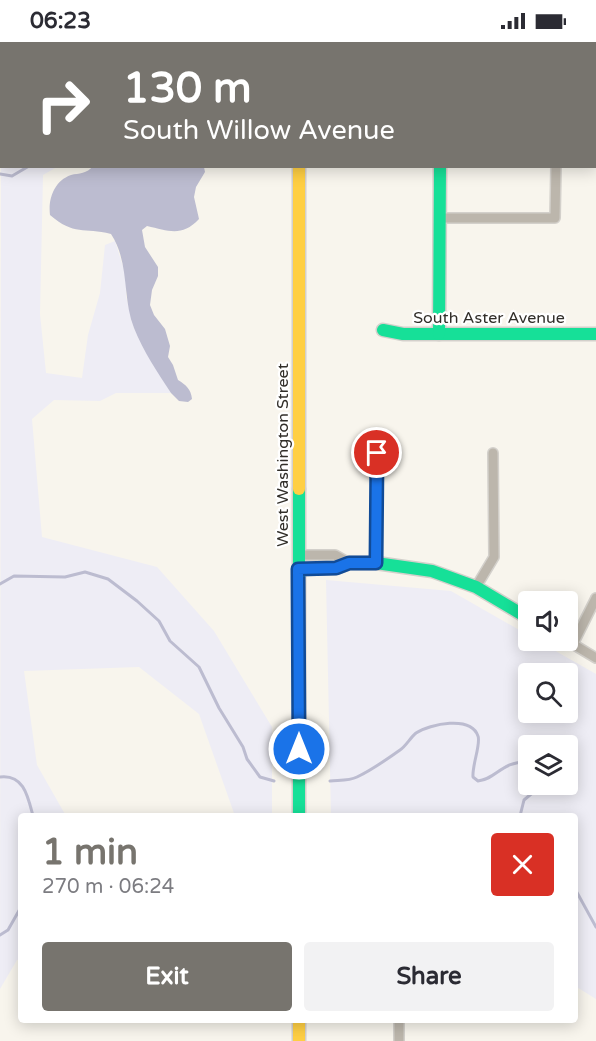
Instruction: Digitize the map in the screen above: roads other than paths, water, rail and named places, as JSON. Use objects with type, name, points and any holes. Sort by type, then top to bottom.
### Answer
[{"type":"main road","name":"West Washington Street","points":[[299,168],[299,813]]},
{"type":"main road","points":[[439,334],[440,168]]},
{"type":"main road","name":"South Aster Avenue","points":[[382,330],[403,334],[596,334]]},
{"type":"main road","points":[[298,569],[336,568],[349,563],[407,566],[432,571],[476,587],[518,612]]},
{"type":"main road","points":[[299,1023],[299,1041]]},
{"type":"street","points":[[440,218],[555,218],[556,168]]},
{"type":"street","points":[[376,563],[377,453]]},
{"type":"street","points":[[476,587],[494,557],[493,453]]},
{"type":"street","points":[[298,555],[335,555],[349,563]]},
{"type":"street","points":[[578,628],[596,598]]},
{"type":"street","points":[[578,647],[596,658]]},
{"type":"street","points":[[399,1023],[399,1041]]},
{"type":"water","points":[[204,168],[205,172],[196,187],[194,197],[199,219],[193,225],[175,231],[147,226],[142,230],[145,247],[158,267],[158,276],[152,290],[150,305],[154,315],[165,329],[170,346],[168,357],[178,380],[191,393],[192,399],[188,402],[179,401],[171,393],[138,337],[130,317],[121,257],[111,234],[66,226],[50,215],[51,197],[56,186],[71,175],[91,169]]},
{"type":"waterway","points":[[0,174],[12,176],[26,168]]},
{"type":"waterway","points":[[0,584],[14,576],[65,577],[85,572],[108,579],[159,621],[170,641],[199,667],[219,708],[243,747],[247,759],[260,777],[274,781]]},
{"type":"waterway","points":[[330,781],[357,777],[400,750],[416,733],[440,724],[450,723],[467,725],[474,729],[478,736],[473,777],[478,781],[518,762]]},
{"type":"waterway","points":[[0,777],[15,779],[20,783],[27,795],[32,813]]},
{"type":"waterway","points":[[521,813],[524,800],[530,795]]},
{"type":"waterway","points":[[578,894],[596,927]]},
{"type":"waterway","points":[[0,935],[8,930],[18,912]]}]
